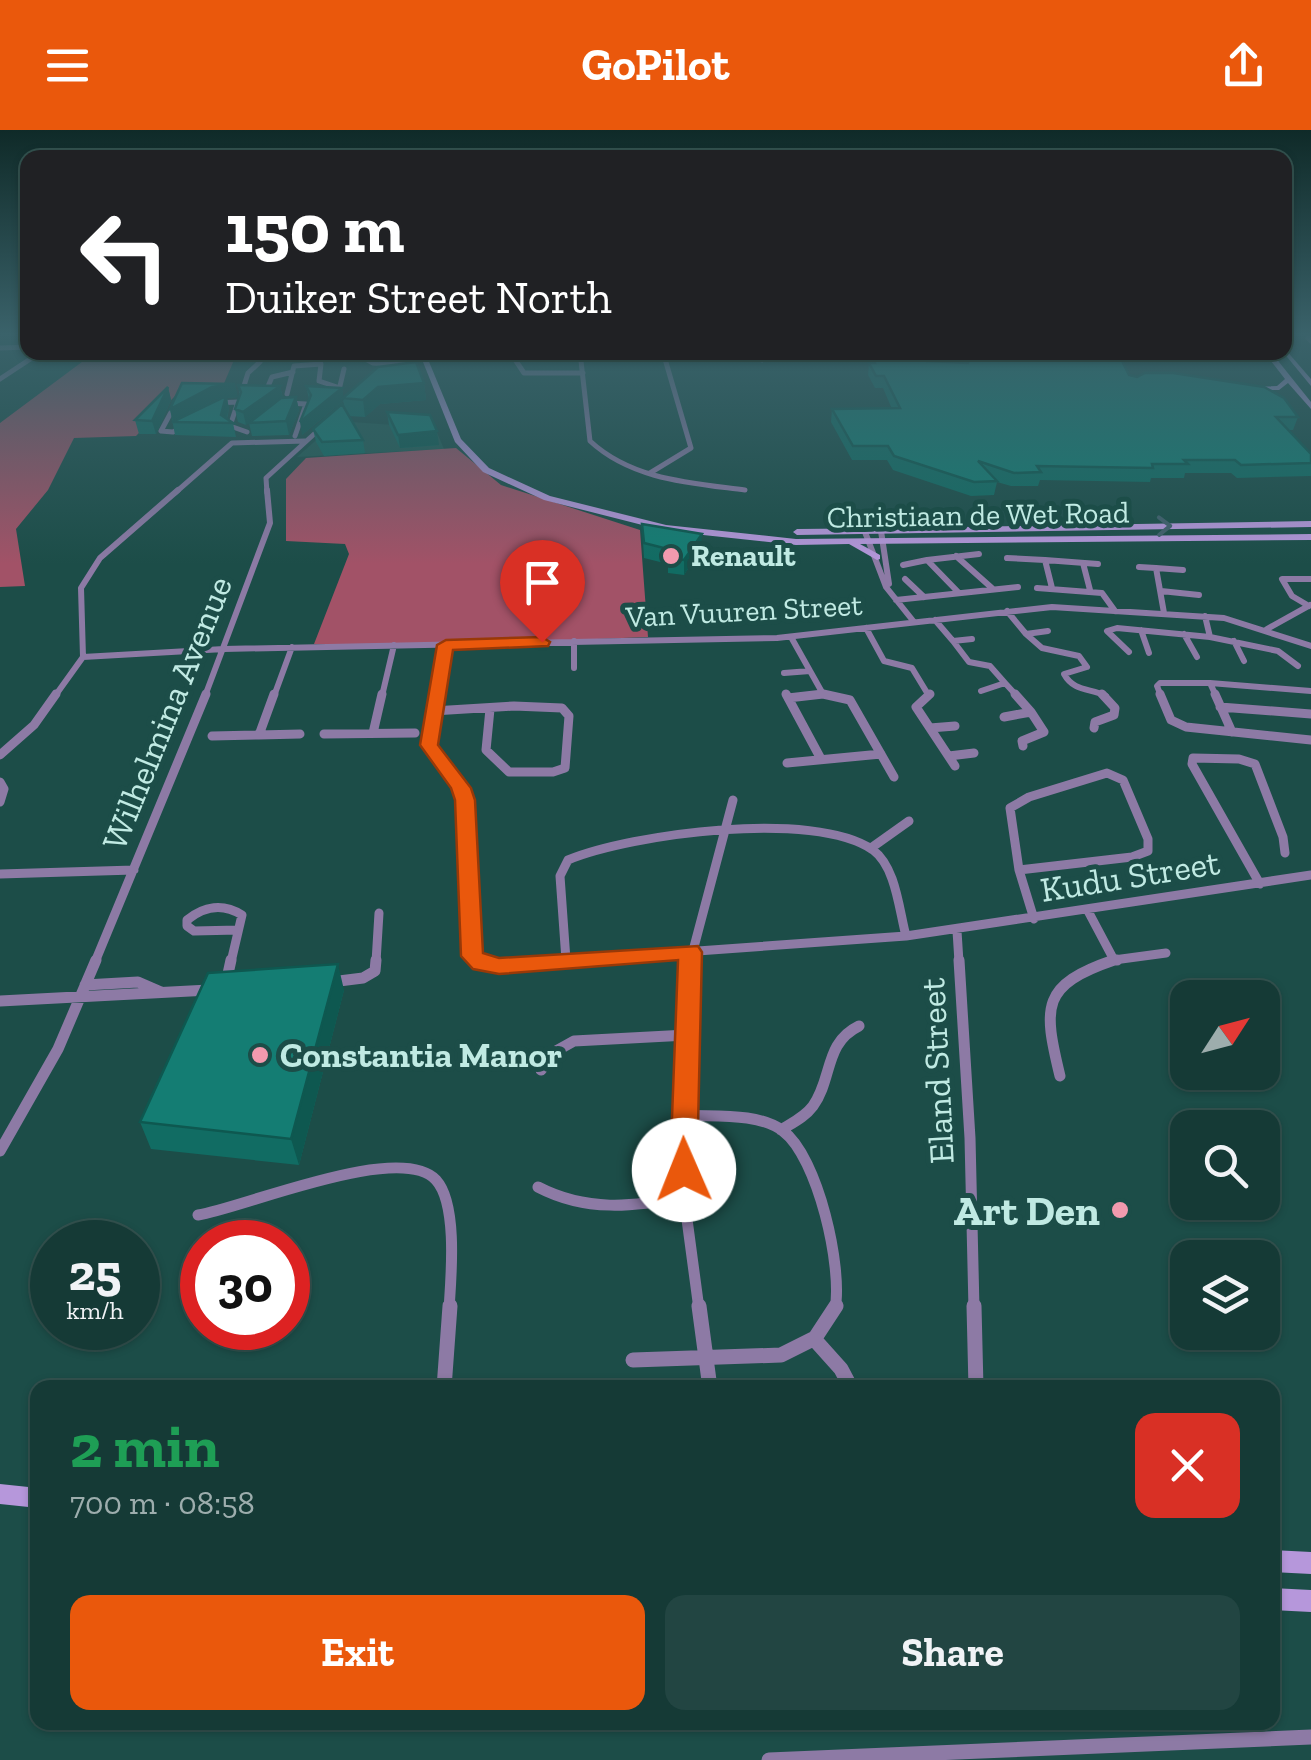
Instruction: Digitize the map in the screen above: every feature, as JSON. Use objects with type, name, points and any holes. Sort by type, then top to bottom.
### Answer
[{"type":"main road","name":"Christiaan de Wet Road","points":[[445,411],[465,450],[495,476],[569,505],[646,524],[738,538],[833,542],[932,529],[1311,524]]},
{"type":"main road","points":[[802,532],[846,527],[868,517],[898,526],[932,529]]},
{"type":"main road","name":"Christiaan de Wet Road","points":[[646,524],[868,537]]},
{"type":"main road","name":"Christiaan de Wet Road","points":[[883,536],[1311,537]]},
{"type":"main road","points":[[833,542],[865,547],[881,556],[892,548],[923,539]]},
{"type":"main road","points":[[0,1494],[30,1497]]},
{"type":"main road","points":[[1280,1561],[1311,1563]]},
{"type":"main road","points":[[1280,1599],[1311,1601]]},
{"type":"street","points":[[172,411],[161,430],[176,432],[189,423]]},
{"type":"street","points":[[234,411],[230,426],[247,432]]},
{"type":"street","points":[[295,436],[304,411]]},
{"type":"street","points":[[587,411],[590,441],[610,458],[680,481],[745,490]]},
{"type":"street","points":[[650,472],[691,448],[680,411]]},
{"type":"street","name":"Wilhelmina Avenue","points":[[0,1151],[58,1049],[224,648],[270,523],[266,478],[333,417]]},
{"type":"street","points":[[0,754],[34,725],[83,657],[81,588],[100,558],[260,422]]},
{"type":"street","points":[[238,440],[306,441]]},
{"type":"street","points":[[883,536],[881,556],[888,590],[914,622]]},
{"type":"street","points":[[868,537],[881,556]]},
{"type":"street","points":[[904,565],[978,554]]},
{"type":"street","points":[[956,555],[993,589]]},
{"type":"street","points":[[1006,558],[1098,564]]},
{"type":"street","points":[[927,560],[960,593]]},
{"type":"street","points":[[1044,560],[1052,588]]},
{"type":"street","points":[[1083,563],[1090,590]]},
{"type":"street","points":[[1139,567],[1182,570]]},
{"type":"street","points":[[1156,568],[1164,614]]},
{"type":"street","points":[[905,579],[924,597]]},
{"type":"street","points":[[1310,606],[1292,596],[1282,579],[1311,579]]},
{"type":"street","points":[[896,600],[1018,587]]},
{"type":"street","points":[[1037,588],[1090,590],[1108,596],[1116,610],[1206,616],[1267,629],[1311,646]]},
{"type":"street","points":[[1161,591],[1199,594]]},
{"type":"street","points":[[1267,629],[1310,606]]},
{"type":"street","name":"Van Vuuren Street","points":[[83,657],[224,648],[791,637],[1045,607],[1116,610]]},
{"type":"street","points":[[1007,611],[1041,648],[1072,650],[1086,662],[1086,667],[1064,674],[1078,690],[1099,692],[1114,704],[1114,716],[1095,722],[1094,728]]},
{"type":"street","points":[[1206,616],[1210,637]]},
{"type":"street","points":[[935,620],[968,662],[990,666],[1031,712],[1044,732],[1022,741],[1023,746]]},
{"type":"street","points":[[866,628],[884,661],[912,668],[932,694],[916,706],[955,766]]},
{"type":"street","points":[[1142,630],[1150,653]]},
{"type":"street","points":[[1129,652],[1107,631],[1142,630],[1234,641],[1278,651],[1298,666]]},
{"type":"street","points":[[1026,634],[1048,631]]},
{"type":"street","points":[[1184,634],[1197,658]]},
{"type":"street","points":[[791,637],[823,694]]},
{"type":"street","points":[[953,641],[972,639]]},
{"type":"street","points":[[574,641],[574,668]]},
{"type":"street","points":[[1234,641],[1244,661]]},
{"type":"street","points":[[373,733],[394,645]]},
{"type":"street","points":[[446,645],[432,711],[490,709],[555,707],[566,711],[564,768],[553,772],[509,772],[486,750],[490,709]]},
{"type":"street","points":[[259,735],[292,647]]},
{"type":"street","points":[[784,674],[810,671]]},
{"type":"street","points":[[1311,692],[1174,680],[1158,686],[1175,723],[1311,740]]},
{"type":"street","points":[[981,691],[1005,683]]},
{"type":"street","points":[[1210,684],[1232,732]]},
{"type":"street","points":[[1074,700],[1078,690]]},
{"type":"street","points":[[820,759],[787,696],[823,694],[850,700],[894,776]]},
{"type":"street","points":[[1220,707],[1311,714]]},
{"type":"street","name":"Kudu Street","points":[[432,711],[431,752],[454,778],[465,800],[472,956],[481,964],[499,966],[906,936],[1311,875]]},
{"type":"street","points":[[1004,716],[1031,712]]},
{"type":"street","points":[[930,728],[955,726]]},
{"type":"street","points":[[324,734],[415,732]]},
{"type":"street","points":[[212,736],[300,734]]},
{"type":"street","points":[[948,756],[974,753]]},
{"type":"street","points":[[787,763],[881,754]]},
{"type":"street","points":[[1260,884],[1197,772],[1194,758],[1239,759],[1255,764],[1285,852]]},
{"type":"street","points":[[1019,870],[1132,857],[1148,851],[1148,839],[1123,780],[1107,773],[1016,802],[1010,808],[1008,818],[1019,870],[1034,919]]},
{"type":"street","points":[[0,782],[4,789],[0,802]]},
{"type":"street","points":[[709,1380],[684,1197],[683,1115],[690,952],[733,800]]},
{"type":"street","points":[[870,848],[908,821]]},
{"type":"street","points":[[566,960],[560,885],[568,860],[643,840],[724,831],[834,835],[870,848],[884,865],[906,936]]},
{"type":"street","points":[[0,874],[134,870]]},
{"type":"street","points":[[224,989],[242,914],[231,908],[200,910],[187,920],[187,926],[194,931],[238,930]]},
{"type":"street","points":[[1088,911],[1114,960]]},
{"type":"street","points":[[318,983],[355,980],[375,970],[380,914]]},
{"type":"street","name":"Eland Street","points":[[957,930],[970,1138],[976,1380]]},
{"type":"street","points":[[1060,1076],[1048,1017],[1056,987],[1077,970],[1114,960],[1166,954]]},
{"type":"street","points":[[0,1001],[82,990],[98,999],[243,988]]},
{"type":"street","points":[[781,1130],[816,1102],[836,1044],[843,1033],[859,1026]]},
{"type":"street","points":[[541,1070],[556,1051],[574,1041],[687,1035]]},
{"type":"street","points":[[633,1360],[781,1355],[815,1340],[836,1306],[835,1271],[802,1152],[781,1130],[683,1115]]},
{"type":"street","points":[[198,1216],[234,1210],[282,1188],[320,1178],[404,1171],[428,1173],[436,1179],[449,1204],[444,1380]]},
{"type":"street","points":[[538,1187],[552,1196],[598,1206],[684,1197]]},
{"type":"street","points":[[815,1340],[847,1380]]},
{"type":"street","points":[[769,1760],[1035,1754],[1311,1738]]},
{"type":"shaded area","points":[[16,411],[160,411],[136,436],[74,438],[48,490],[16,529],[25,586],[0,587],[0,423]]},
{"type":"shaded area","points":[[338,421],[435,428],[444,449],[297,457]]},
{"type":"shaded area","points":[[456,448],[501,485],[640,530],[648,637],[445,645],[314,644],[349,554],[345,544],[286,541],[286,479],[306,458]]},
{"type":"building","points":[[144,411],[157,411],[152,421],[135,420]]},
{"type":"building","points":[[195,411],[222,411],[221,415],[233,423],[172,422]]},
{"type":"building","points":[[264,411],[290,411],[286,421],[249,423]]},
{"type":"building","points":[[334,411],[346,411],[363,440],[322,442],[313,429]]},
{"type":"building","points":[[833,411],[1294,411],[1298,417],[1276,417],[1311,454],[1311,463],[1241,465],[1235,460],[1184,460],[1188,464],[1152,464],[1153,468],[1037,466],[1041,472],[1014,473],[978,461],[997,481],[974,482],[894,456],[888,446],[853,446]]},
{"type":"building","points":[[387,412],[430,415],[437,431],[398,435]]},
{"type":"building","points":[[642,524],[702,534],[684,560],[668,558],[672,550],[644,543]]},
{"type":"building","name":"Constantia Manor","points":[[338,964],[291,1139],[140,1122],[208,973]]},
{"type":"place","name":"Renault","points":[[671,556]]},
{"type":"place","name":"Constantia Manor","points":[[260,1055]]},
{"type":"place","name":"Art Den","points":[[1120,1210]]},
{"type":"route","points":[[542,642],[446,645],[429,745],[440,765],[461,788],[465,800],[472,956],[481,964],[499,966],[690,952],[684,1170]]}]
